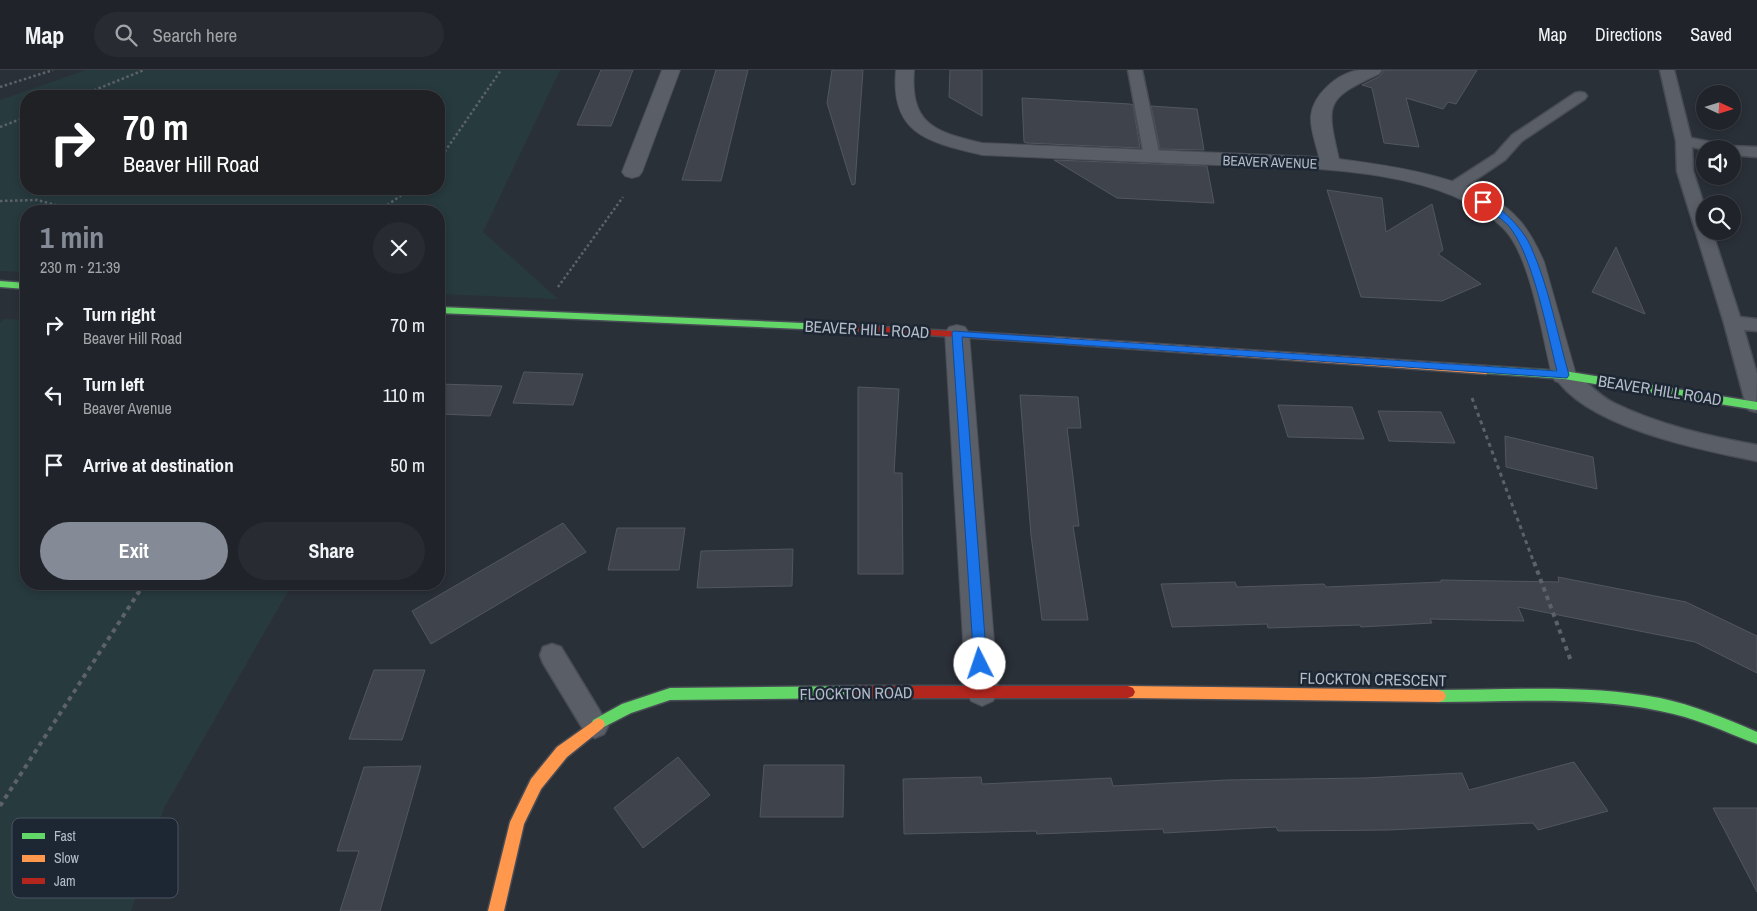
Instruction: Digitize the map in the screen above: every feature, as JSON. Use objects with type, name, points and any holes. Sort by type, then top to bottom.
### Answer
[{"type":"main road","points":[[0,284],[20,286]]},
{"type":"main road","name":"BEAVER HILL ROAD","points":[[445,310],[957,333],[1564,375],[1756,406]]},
{"type":"main road","name":"FLOCKTON CRESCENT","points":[[982,692],[1585,697],[1646,702],[1708,717],[1757,738]]},
{"type":"main road","name":"FLOCKTON ROAD","points":[[496,911],[516,822],[536,784],[562,752],[595,726],[627,708],[670,694],[982,692]]},
{"type":"street","points":[[632,172],[671,70]]},
{"type":"street","name":"BEAVER AVENUE","points":[[904,70],[906,108],[916,122],[933,134],[956,143],[982,148],[1330,164],[1418,178],[1453,188],[1483,202],[1510,223],[1526,245],[1535,270],[1564,375]]},
{"type":"street","points":[[1330,164],[1321,114],[1324,101],[1334,90],[1373,70]]},
{"type":"street","points":[[957,333],[982,692]]},
{"type":"lane","points":[[1135,70],[1152,157]]},
{"type":"lane","points":[[1666,70],[1684,141],[1685,171],[1733,323],[1756,406]]},
{"type":"lane","points":[[1453,188],[1500,157],[1517,138],[1580,96]]},
{"type":"lane","points":[[1684,141],[1696,143]]},
{"type":"lane","points":[[1741,151],[1757,152]]},
{"type":"lane","points":[[1733,323],[1757,325]]},
{"type":"lane","name":"BEAVER HILL ROAD","points":[[1564,375],[1583,393],[1606,408],[1652,426],[1716,445],[1757,453]]},
{"type":"lane","points":[[552,655],[595,726]]},
{"type":"path","points":[[0,87],[53,70]]},
{"type":"path","points":[[95,90],[144,70]]},
{"type":"path","points":[[445,151],[501,70]]},
{"type":"path","points":[[0,127],[20,119]]},
{"type":"path","points":[[544,314],[561,280],[624,195],[632,172]]},
{"type":"path","points":[[387,205],[402,195]]},
{"type":"path","points":[[0,201],[38,200],[56,205]]},
{"type":"path","points":[[1461,368],[1585,697]]},
{"type":"path","points":[[0,806],[140,590]]},
{"type":"green space","points":[[86,70],[560,70],[483,232],[558,299],[445,294],[445,205],[20,205],[20,272],[0,271],[0,100],[20,93],[20,195],[445,195],[445,90],[29,90]]},
{"type":"green space","points":[[4,319],[20,320],[20,590],[289,590],[164,808],[161,818],[12,818],[12,898],[135,898],[131,911],[0,911],[0,323]]},
{"type":"building","points":[[601,70],[633,70],[611,126],[577,125]]},
{"type":"building","points":[[716,70],[748,70],[721,181],[682,180]]},
{"type":"building","points":[[832,70],[863,70],[855,184],[852,185],[827,103]]},
{"type":"building","points":[[950,70],[982,70],[982,116],[949,97]]},
{"type":"building","points":[[1384,70],[1477,70],[1456,104],[1448,102],[1443,109],[1406,98],[1419,147],[1384,143],[1372,88],[1362,85],[1380,76]]},
{"type":"building","points":[[1022,98],[1133,105],[1140,148],[1026,143],[1024,142]]},
{"type":"building","points":[[1151,106],[1197,109],[1204,150],[1160,149]]},
{"type":"building","points":[[1054,160],[1207,166],[1214,203],[1117,198]]},
{"type":"building","points":[[1327,190],[1382,198],[1386,232],[1432,204],[1443,250],[1438,254],[1481,284],[1442,301],[1361,297]]},
{"type":"building","points":[[1616,247],[1645,314],[1592,292]]},
{"type":"building","points":[[524,372],[583,374],[573,405],[513,403]]},
{"type":"building","points":[[445,384],[502,386],[490,416],[445,414]]},
{"type":"building","points":[[858,387],[899,389],[894,473],[902,473],[903,574],[858,574]]},
{"type":"building","points":[[1020,395],[1078,397],[1081,428],[1067,428],[1079,526],[1073,526],[1088,620],[1042,620],[1031,535]]},
{"type":"building","points":[[1278,405],[1352,407],[1364,439],[1288,437]]},
{"type":"building","points":[[1378,411],[1441,412],[1455,443],[1389,441]]},
{"type":"building","points":[[1505,436],[1593,457],[1597,489],[1506,467]]},
{"type":"building","points":[[563,523],[586,552],[431,644],[412,611]]},
{"type":"building","points":[[617,528],[685,528],[679,570],[608,570]]},
{"type":"building","points":[[793,549],[792,586],[697,588],[701,551]]},
{"type":"building","points":[[1558,577],[1686,602],[1757,636],[1757,673],[1695,642],[1518,607],[1524,621],[1430,619],[1432,623],[1361,627],[1360,625],[1268,628],[1267,624],[1172,627],[1161,584],[1235,582],[1237,587],[1324,584],[1326,587],[1441,582],[1441,580],[1559,582]]},
{"type":"building","points":[[374,670],[425,670],[402,740],[349,739]]},
{"type":"building","points":[[678,757],[710,795],[643,848],[614,808]]},
{"type":"building","points":[[1574,762],[1608,811],[1538,830],[1533,823],[1388,830],[1278,831],[1276,827],[1164,833],[1163,829],[1037,834],[1036,831],[904,834],[903,779],[981,777],[982,784],[1111,778],[1113,786],[1227,780],[1365,778],[1462,773],[1469,790]]},
{"type":"building","points":[[764,765],[844,765],[843,817],[760,817]]},
{"type":"building","points":[[421,766],[380,911],[340,911],[359,851],[337,851],[364,767]]},
{"type":"building","points":[[1713,808],[1757,808],[1757,892]]},
{"type":"traffic: fast","points":[[0,284],[20,286]]},
{"type":"traffic: fast","points":[[445,310],[848,328]]},
{"type":"traffic: fast","points":[[1486,370],[1564,375],[1757,406]]},
{"type":"traffic: fast","points":[[598,724],[627,708],[670,694],[860,692]]},
{"type":"traffic: fast","points":[[1439,696],[1568,696],[1645,702],[1688,712],[1757,738]]},
{"type":"traffic: slow","points":[[1052,340],[1486,370]]},
{"type":"traffic: slow","points":[[1128,692],[1439,696]]},
{"type":"traffic: slow","points":[[496,911],[517,822],[536,784],[562,752],[598,724]]},
{"type":"traffic: jam","points":[[848,328],[1052,340]]},
{"type":"traffic: jam","points":[[860,692],[1128,692]]},
{"type":"route","points":[[980,664],[957,333],[1564,375],[1535,270],[1526,245],[1510,223],[1483,202]]}]
